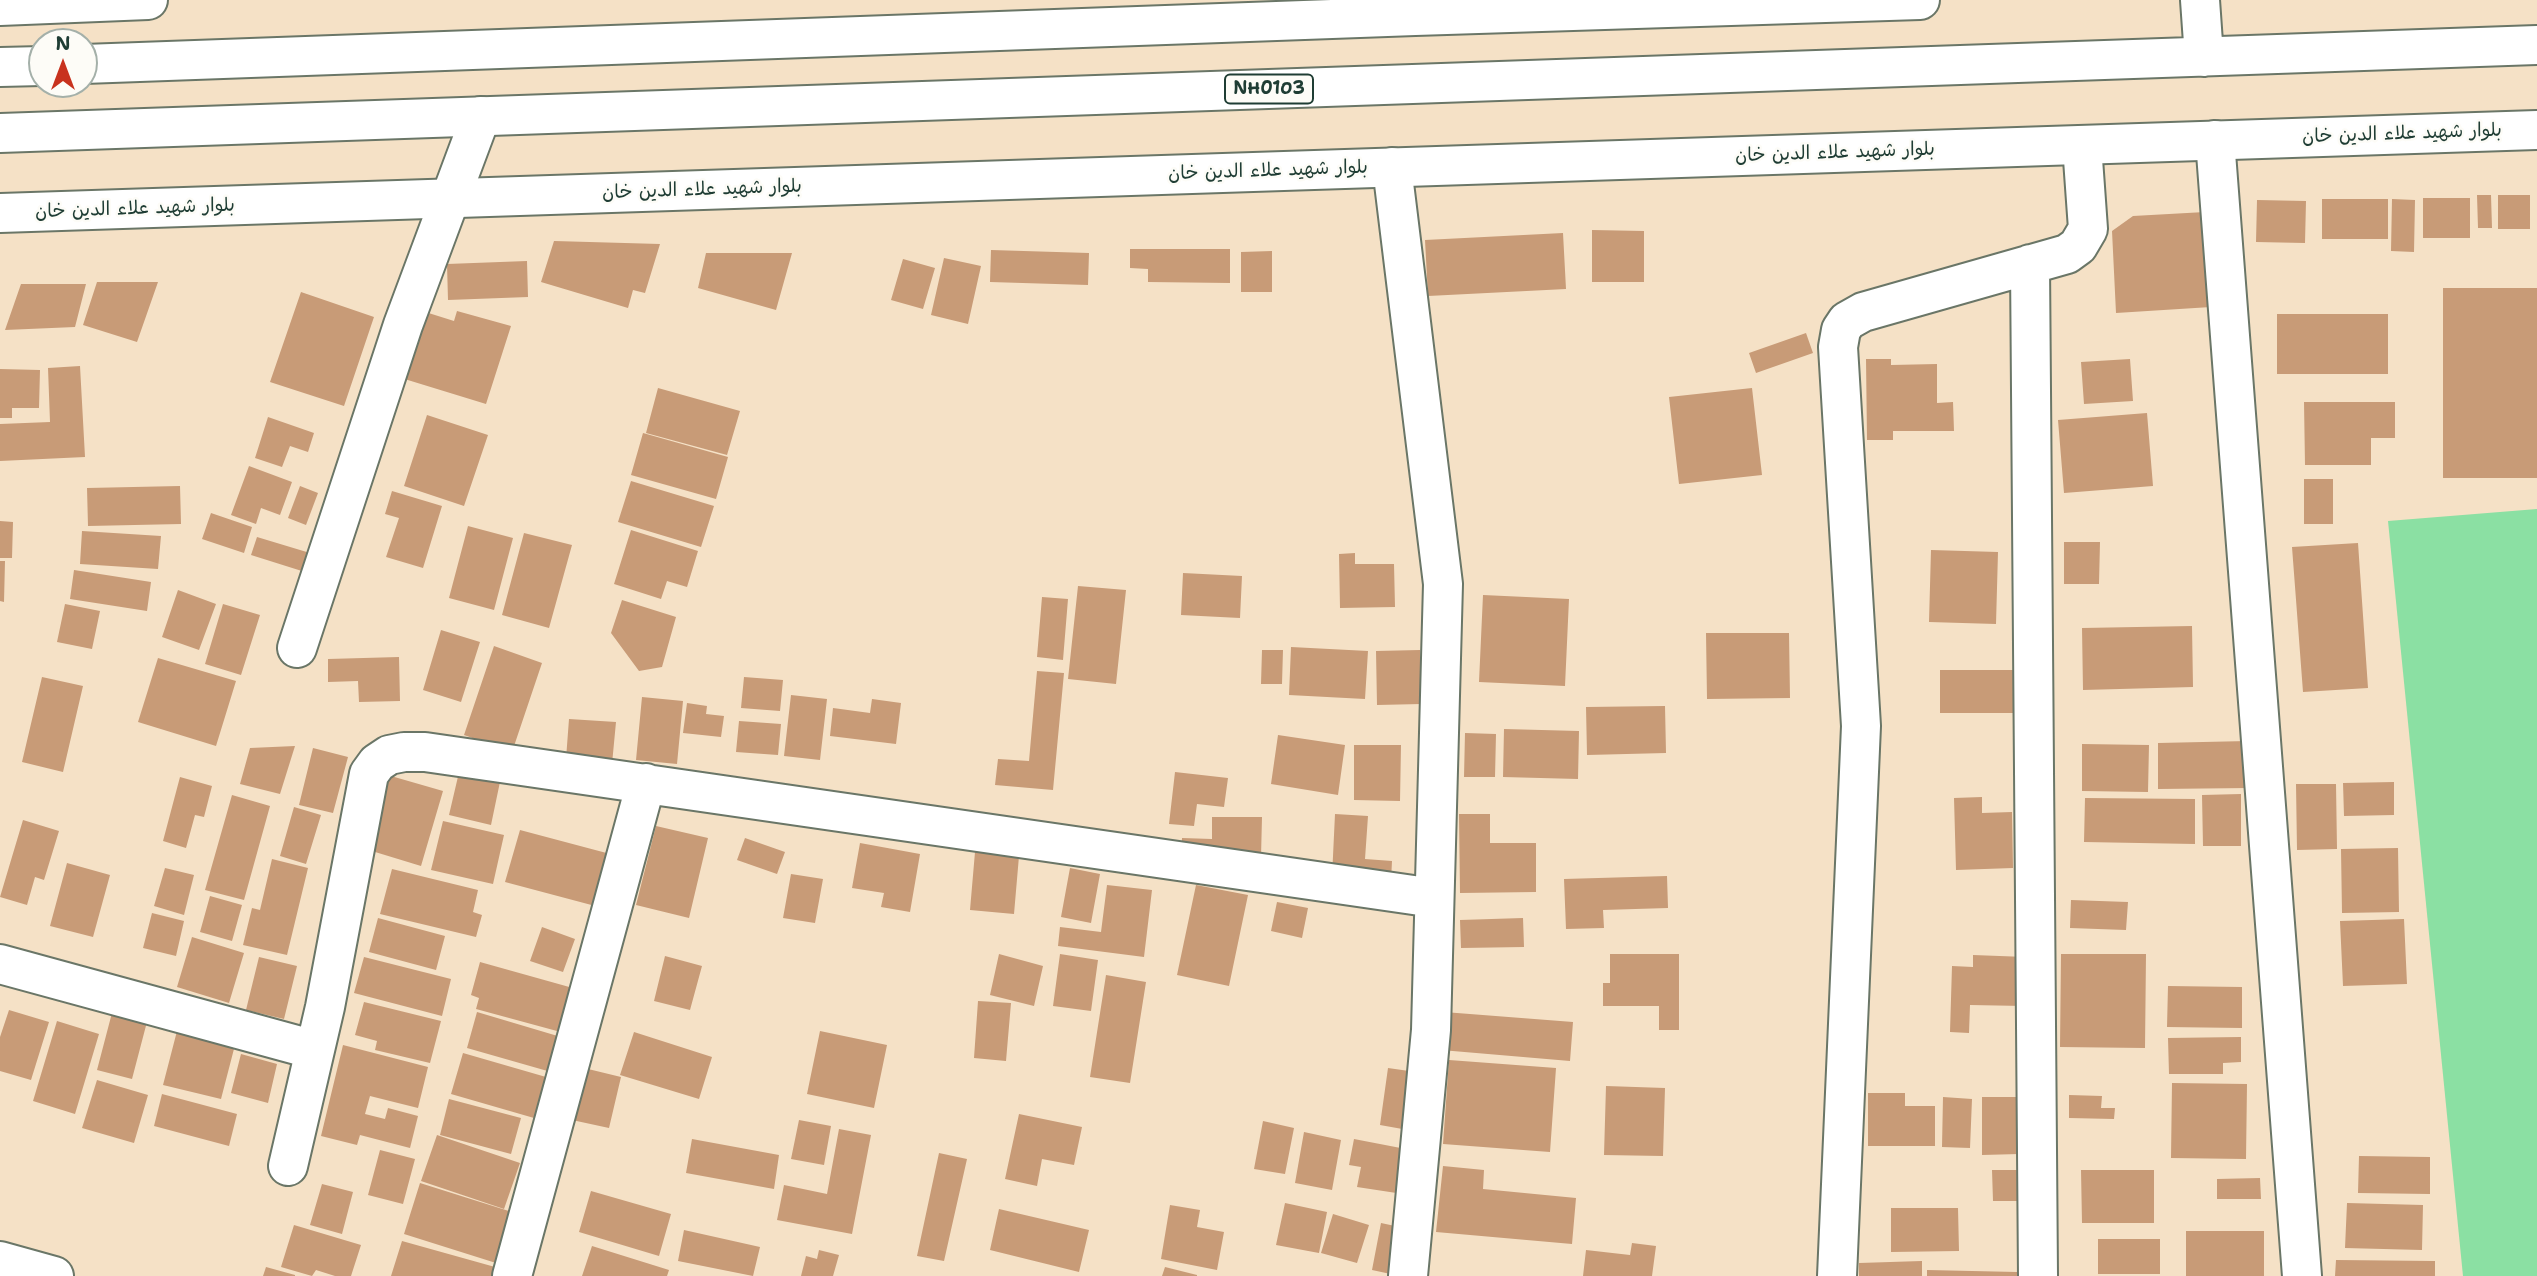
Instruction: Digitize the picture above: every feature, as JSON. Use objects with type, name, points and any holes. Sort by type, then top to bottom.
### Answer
[{"type":"main road","points":[[0,6],[148,0]]},
{"type":"main road","points":[[98,63],[1920,0]]},
{"type":"main road","points":[[2200,0],[2204,57]]},
{"type":"main road","name":"NH0103","points":[[0,133],[2537,45]]},
{"type":"main road","points":[[0,67],[28,66]]},
{"type":"main road","points":[[297,648],[403,325],[481,116]]},
{"type":"main road","name":"بلوار شهید علاء الدین خان","points":[[0,213],[2537,130]]},
{"type":"main road","points":[[2215,140],[2302,1276]]},
{"type":"main road","points":[[1837,1276],[1861,726],[1838,347],[1841,330],[1847,321],[1863,312],[2067,254],[2078,246],[2088,229],[2082,145]]},
{"type":"main road","points":[[1392,167],[1443,584],[1431,1030],[1408,1276]]},
{"type":"main road","points":[[2030,264],[2038,1276]]},
{"type":"main road","points":[[288,1166],[315,1050],[369,774],[377,763],[389,755],[425,752],[1434,898]]},
{"type":"main road","points":[[512,1276],[646,783]]},
{"type":"main road","points":[[0,964],[315,1050]]},
{"type":"main road","points":[[0,1261],[54,1276]]},
{"type":"green space","points":[[2537,509],[2537,1276],[2463,1276],[2388,521]]},
{"type":"building","points":[[2477,195],[2491,195],[2492,228],[2478,228]]},
{"type":"building","points":[[2498,195],[2530,195],[2530,229],[2498,229]]},
{"type":"building","points":[[2423,198],[2470,198],[2470,238],[2423,238]]},
{"type":"building","points":[[2322,199],[2388,199],[2388,239],[2322,239]]},
{"type":"building","points":[[2392,199],[2415,200],[2414,252],[2391,251]]},
{"type":"building","points":[[2257,200],[2306,201],[2305,243],[2256,242]]},
{"type":"building","points":[[2205,212],[2211,307],[2116,313],[2112,231],[2133,216]]},
{"type":"building","points":[[1592,230],[1644,231],[1644,282],[1592,282]]},
{"type":"building","points":[[1563,233],[1566,289],[1428,296],[1425,240]]},
{"type":"building","points":[[554,241],[660,244],[645,293],[633,290],[628,308],[541,282]]},
{"type":"building","points":[[1130,249],[1230,249],[1230,283],[1148,282],[1148,269],[1130,268]]},
{"type":"building","points":[[991,250],[1089,253],[1088,285],[990,282]]},
{"type":"building","points":[[1272,251],[1272,292],[1241,292],[1241,252]]},
{"type":"building","points":[[706,253],[792,253],[776,310],[698,288]]},
{"type":"building","points":[[944,258],[981,266],[968,324],[931,315]]},
{"type":"building","points":[[903,259],[935,268],[923,309],[891,300]]},
{"type":"building","points":[[527,261],[528,297],[448,300],[447,264]]},
{"type":"building","points":[[97,282],[158,282],[137,342],[83,325]]},
{"type":"building","points":[[21,284],[86,284],[75,327],[5,330]]},
{"type":"building","points":[[2443,288],[2537,288],[2537,478],[2443,478]]},
{"type":"building","points":[[301,292],[374,317],[344,406],[270,382]]},
{"type":"building","points":[[419,310],[454,321],[457,311],[511,326],[486,404],[398,377]]},
{"type":"building","points":[[2277,314],[2388,314],[2388,374],[2277,374]]},
{"type":"building","points":[[1806,333],[1813,353],[1756,373],[1749,353]]},
{"type":"building","points":[[1866,359],[1891,359],[1891,365],[1937,364],[1937,403],[1953,402],[1954,431],[1893,431],[1893,440],[1867,440]]},
{"type":"building","points":[[2130,359],[2133,401],[2084,404],[2081,362]]},
{"type":"building","points":[[80,366],[85,457],[0,461],[0,424],[50,422],[48,368]]},
{"type":"building","points":[[0,369],[40,370],[39,408],[12,408],[12,418],[0,418]]},
{"type":"building","points":[[658,388],[740,411],[727,455],[646,433]]},
{"type":"building","points":[[1752,388],[1762,475],[1679,484],[1669,397]]},
{"type":"building","points":[[2304,402],[2395,402],[2395,438],[2371,438],[2371,465],[2305,465]]},
{"type":"building","points":[[2147,413],[2153,486],[2064,493],[2058,420]]},
{"type":"building","points":[[427,415],[488,435],[464,506],[404,486]]},
{"type":"building","points":[[268,417],[314,433],[308,452],[290,446],[282,467],[255,458]]},
{"type":"building","points":[[643,433],[728,457],[716,499],[631,475]]},
{"type":"building","points":[[249,466],[292,482],[280,515],[261,508],[256,524],[231,515]]},
{"type":"building","points":[[2304,479],[2333,479],[2333,524],[2304,524]]},
{"type":"building","points":[[631,481],[714,506],[701,547],[618,522]]},
{"type":"building","points":[[180,486],[181,524],[88,526],[87,488]]},
{"type":"building","points":[[300,486],[318,493],[306,525],[288,518]]},
{"type":"building","points":[[392,491],[442,506],[423,568],[386,557],[399,518],[385,514]]},
{"type":"building","points":[[211,513],[252,527],[244,553],[202,539]]},
{"type":"building","points":[[0,521],[13,522],[12,558],[0,558]]},
{"type":"building","points":[[468,526],[513,538],[494,610],[449,598]]},
{"type":"building","points":[[631,530],[698,551],[687,587],[667,581],[661,599],[614,584]]},
{"type":"building","points":[[82,531],[161,536],[158,569],[80,564]]},
{"type":"building","points":[[524,533],[572,545],[549,628],[502,615]]},
{"type":"building","points":[[257,537],[310,553],[305,572],[251,555]]},
{"type":"building","points":[[2064,542],[2100,542],[2099,584],[2064,584]]},
{"type":"building","points":[[2358,543],[2368,688],[2303,692],[2292,547]]},
{"type":"building","points":[[1931,550],[1998,552],[1996,624],[1929,622]]},
{"type":"building","points":[[1355,553],[1355,564],[1394,564],[1395,607],[1340,608],[1339,554]]},
{"type":"building","points":[[0,561],[5,561],[4,602],[0,601]]},
{"type":"building","points":[[74,570],[151,582],[147,611],[70,599]]},
{"type":"building","points":[[1183,573],[1242,576],[1240,618],[1181,615]]},
{"type":"building","points":[[1078,586],[1126,590],[1116,684],[1068,679]]},
{"type":"building","points":[[178,590],[216,604],[199,650],[162,637]]},
{"type":"building","points":[[1483,595],[1569,599],[1565,686],[1479,682]]},
{"type":"building","points":[[1042,597],[1068,599],[1063,660],[1037,657]]},
{"type":"building","points":[[622,600],[676,617],[662,667],[639,671],[611,633]]},
{"type":"building","points":[[65,604],[100,611],[92,649],[57,642]]},
{"type":"building","points":[[223,604],[260,615],[241,675],[205,664]]},
{"type":"building","points":[[2192,626],[2193,687],[2083,690],[2082,628]]},
{"type":"building","points":[[441,630],[480,642],[461,702],[423,690]]},
{"type":"building","points":[[1706,633],[1789,633],[1790,698],[1707,699]]},
{"type":"building","points":[[494,646],[542,663],[512,752],[464,735]]},
{"type":"building","points":[[1291,647],[1368,651],[1365,699],[1289,695]]},
{"type":"building","points":[[1262,650],[1283,650],[1282,684],[1261,684]]},
{"type":"building","points":[[1420,650],[1421,704],[1377,705],[1376,651]]},
{"type":"building","points":[[399,657],[400,701],[359,702],[358,681],[328,682],[328,659]]},
{"type":"building","points":[[158,658],[236,681],[216,746],[138,722]]},
{"type":"building","points":[[1940,670],[2017,670],[2017,713],[1940,713]]},
{"type":"building","points":[[1037,671],[1064,673],[1053,790],[995,785],[998,759],[1029,761]]},
{"type":"building","points":[[42,677],[83,686],[63,772],[22,762]]},
{"type":"building","points":[[744,677],[783,680],[780,711],[741,708]]},
{"type":"building","points":[[791,695],[827,699],[820,760],[784,756]]},
{"type":"building","points":[[642,697],[683,701],[677,764],[636,760]]},
{"type":"building","points":[[872,699],[901,703],[896,744],[830,736],[833,708],[870,713]]},
{"type":"building","points":[[687,703],[707,706],[706,714],[724,716],[721,737],[683,733]]},
{"type":"building","points":[[1665,706],[1666,753],[1587,755],[1586,707]]},
{"type":"building","points":[[569,719],[616,722],[612,764],[566,759]]},
{"type":"building","points":[[739,721],[781,724],[778,755],[736,752]]},
{"type":"building","points":[[1504,729],[1579,731],[1578,779],[1503,777]]},
{"type":"building","points":[[1465,733],[1496,734],[1495,777],[1464,777]]},
{"type":"building","points":[[1278,735],[1345,745],[1338,795],[1271,784]]},
{"type":"building","points":[[2248,741],[2249,788],[2158,789],[2158,743]]},
{"type":"building","points":[[2082,744],[2149,745],[2148,792],[2082,791]]},
{"type":"building","points":[[1354,745],[1401,745],[1400,801],[1354,800]]},
{"type":"building","points":[[295,746],[280,794],[240,784],[250,748]]},
{"type":"building","points":[[313,748],[348,757],[333,813],[299,805]]},
{"type":"building","points":[[460,768],[501,777],[491,825],[449,815]]},
{"type":"building","points":[[1175,772],[1228,778],[1224,807],[1197,804],[1194,826],[1169,824]]},
{"type":"building","points":[[384,774],[443,791],[421,866],[362,848]]},
{"type":"building","points":[[180,777],[212,786],[204,817],[195,815],[186,848],[163,841]]},
{"type":"building","points":[[2394,782],[2394,815],[2344,816],[2343,783]]},
{"type":"building","points":[[2296,784],[2336,784],[2337,849],[2297,850]]},
{"type":"building","points":[[2241,794],[2241,846],[2203,846],[2202,795]]},
{"type":"building","points":[[232,795],[270,806],[244,900],[205,890]]},
{"type":"building","points":[[1982,797],[1982,813],[2012,812],[2013,868],[1956,870],[1954,798]]},
{"type":"building","points":[[2085,798],[2195,799],[2195,844],[2084,842]]},
{"type":"building","points":[[294,807],[321,815],[306,864],[280,856]]},
{"type":"building","points":[[1335,814],[1368,816],[1365,859],[1392,861],[1391,881],[1332,877]]},
{"type":"building","points":[[1459,814],[1490,814],[1490,843],[1536,843],[1536,892],[1460,893]]},
{"type":"building","points":[[1212,817],[1262,817],[1261,857],[1181,856],[1182,838],[1212,839]]},
{"type":"building","points":[[23,820],[59,831],[44,880],[35,877],[27,905],[0,897]]},
{"type":"building","points":[[443,821],[504,835],[493,884],[431,870]]},
{"type":"building","points":[[656,826],[708,838],[689,918],[636,905]]},
{"type":"building","points":[[520,830],[614,855],[599,907],[505,882]]},
{"type":"building","points":[[745,838],[785,852],[777,874],[737,860]]},
{"type":"building","points":[[860,843],[920,854],[910,912],[881,907],[884,893],[852,888]]},
{"type":"building","points":[[2398,848],[2399,912],[2342,913],[2341,849]]},
{"type":"building","points":[[975,852],[1019,856],[1014,914],[970,910]]},
{"type":"building","points":[[272,859],[308,868],[287,955],[243,945],[252,908],[260,910]]},
{"type":"building","points":[[67,863],[110,875],[93,937],[50,926]]},
{"type":"building","points":[[165,868],[194,875],[184,915],[154,906]]},
{"type":"building","points":[[1070,868],[1100,874],[1091,923],[1061,917]]},
{"type":"building","points":[[392,869],[478,890],[473,912],[482,915],[476,937],[380,914]]},
{"type":"building","points":[[791,874],[823,879],[815,923],[783,918]]},
{"type":"building","points":[[1667,876],[1668,908],[1603,910],[1604,928],[1566,929],[1564,879]]},
{"type":"building","points":[[1107,885],[1152,890],[1144,957],[1058,946],[1060,927],[1101,932]]},
{"type":"building","points":[[1196,885],[1248,895],[1229,986],[1177,975]]},
{"type":"building","points":[[210,896],[242,905],[232,941],[200,932]]},
{"type":"building","points":[[2071,900],[2128,902],[2126,930],[2070,928]]},
{"type":"building","points":[[1277,902],[1308,908],[1302,938],[1271,931]]},
{"type":"building","points":[[152,913],[184,921],[176,956],[143,948]]},
{"type":"building","points":[[378,918],[445,936],[436,970],[369,952]]},
{"type":"building","points":[[1523,918],[1524,947],[1461,948],[1460,920]]},
{"type":"building","points":[[2404,919],[2407,984],[2343,986],[2340,921]]},
{"type":"building","points":[[542,927],[575,939],[563,972],[530,961]]},
{"type":"building","points":[[192,937],[244,953],[229,1003],[177,987]]},
{"type":"building","points":[[999,954],[1043,966],[1034,1006],[990,995]]},
{"type":"building","points":[[1060,954],[1098,960],[1091,1011],[1053,1006]]},
{"type":"building","points":[[1610,954],[1679,954],[1679,1030],[1659,1030],[1659,1006],[1603,1006],[1603,983],[1610,983]]},
{"type":"building","points":[[2061,954],[2146,954],[2145,1048],[2060,1047]]},
{"type":"building","points":[[1973,955],[2026,957],[2024,1006],[1970,1005],[1969,1033],[1950,1032],[1952,966],[1973,967]]},
{"type":"building","points":[[665,956],[702,966],[690,1010],[654,1001]]},
{"type":"building","points":[[259,957],[297,966],[284,1019],[246,1010]]},
{"type":"building","points":[[364,957],[451,979],[442,1016],[354,993]]},
{"type":"building","points":[[480,962],[580,990],[568,1034],[476,1009],[479,998],[471,995]]},
{"type":"building","points":[[1106,975],[1146,982],[1130,1083],[1090,1077]]},
{"type":"building","points":[[2168,986],[2242,987],[2242,1028],[2167,1027]]},
{"type":"building","points":[[978,1001],[1011,1003],[1006,1061],[974,1058]]},
{"type":"building","points":[[364,1002],[441,1021],[430,1063],[375,1050],[377,1041],[355,1035]]},
{"type":"building","points":[[113,1009],[148,1018],[132,1079],[97,1070]]},
{"type":"building","points":[[9,1010],[49,1022],[31,1080],[0,1071],[0,1037]]},
{"type":"building","points":[[477,1012],[561,1037],[551,1072],[467,1048]]},
{"type":"building","points":[[1444,1012],[1573,1022],[1570,1061],[1441,1050]]},
{"type":"building","points":[[57,1021],[99,1034],[75,1114],[33,1101]]},
{"type":"building","points":[[177,1031],[235,1045],[221,1099],[163,1085]]},
{"type":"building","points":[[820,1031],[887,1045],[874,1108],[807,1094]]},
{"type":"building","points":[[634,1032],[712,1057],[699,1099],[620,1075]]},
{"type":"building","points":[[2241,1037],[2241,1062],[2223,1063],[2223,1074],[2169,1074],[2168,1038]]},
{"type":"building","points":[[343,1045],[428,1067],[418,1108],[370,1096],[365,1114],[385,1119],[388,1108],[418,1116],[410,1148],[360,1135],[357,1145],[321,1136]]},
{"type":"building","points":[[463,1053],[546,1077],[534,1118],[451,1094]]},
{"type":"building","points":[[241,1054],[277,1064],[268,1103],[231,1093]]},
{"type":"building","points":[[1449,1060],[1556,1068],[1550,1152],[1443,1144]]},
{"type":"building","points":[[584,1068],[621,1077],[609,1128],[572,1120]]},
{"type":"building","points":[[1388,1068],[1416,1072],[1408,1130],[1380,1125]]},
{"type":"building","points":[[97,1080],[148,1095],[134,1143],[82,1128]]},
{"type":"building","points":[[2172,1083],[2247,1084],[2246,1159],[2171,1158]]},
{"type":"building","points":[[1606,1086],[1665,1088],[1663,1156],[1604,1155]]},
{"type":"building","points":[[1868,1093],[1905,1093],[1905,1106],[1935,1106],[1935,1146],[1868,1146]]},
{"type":"building","points":[[162,1094],[237,1114],[229,1146],[154,1126]]},
{"type":"building","points":[[2069,1095],[2102,1096],[2101,1108],[2115,1108],[2114,1119],[2069,1118]]},
{"type":"building","points":[[1943,1097],[1972,1099],[1970,1148],[1942,1147]]},
{"type":"building","points":[[1982,1097],[2018,1097],[2019,1154],[1982,1155]]},
{"type":"building","points":[[449,1099],[521,1118],[511,1154],[440,1135]]},
{"type":"building","points":[[1019,1114],[1082,1127],[1074,1165],[1042,1159],[1037,1186],[1005,1179]]},
{"type":"building","points":[[799,1120],[831,1126],[824,1165],[791,1159]]},
{"type":"building","points":[[1263,1121],[1294,1128],[1285,1174],[1254,1169]]},
{"type":"building","points":[[839,1129],[871,1135],[852,1234],[777,1220],[784,1185],[827,1194]]},
{"type":"building","points":[[1304,1132],[1341,1140],[1332,1190],[1295,1183]]},
{"type":"building","points":[[437,1135],[520,1163],[504,1209],[421,1181]]},
{"type":"building","points":[[692,1139],[779,1155],[774,1189],[686,1173]]},
{"type":"building","points":[[1354,1139],[1411,1150],[1403,1194],[1357,1187],[1361,1167],[1349,1165]]},
{"type":"building","points":[[380,1150],[415,1159],[403,1204],[368,1195]]},
{"type":"building","points":[[939,1153],[967,1159],[944,1261],[917,1256]]},
{"type":"building","points":[[2359,1156],[2430,1157],[2430,1194],[2358,1193]]},
{"type":"building","points":[[1443,1166],[1484,1170],[1483,1189],[1576,1198],[1572,1244],[1436,1232]]},
{"type":"building","points":[[1992,1170],[2024,1170],[2024,1201],[1993,1201]]},
{"type":"building","points":[[2081,1170],[2154,1170],[2154,1223],[2082,1223]]},
{"type":"building","points":[[2260,1178],[2261,1199],[2217,1199],[2217,1179]]},
{"type":"building","points":[[420,1183],[512,1212],[496,1263],[404,1234]]},
{"type":"building","points":[[322,1184],[353,1192],[342,1234],[310,1225]]},
{"type":"building","points":[[591,1191],[671,1214],[659,1256],[579,1232]]},
{"type":"building","points":[[1285,1203],[1327,1212],[1319,1253],[1276,1245]]},
{"type":"building","points":[[2347,1203],[2423,1205],[2422,1250],[2345,1248]]},
{"type":"building","points":[[1170,1205],[1200,1210],[1197,1227],[1224,1232],[1217,1270],[1161,1259]]},
{"type":"building","points":[[1891,1208],[1958,1208],[1959,1251],[1891,1252]]},
{"type":"building","points":[[999,1209],[1089,1230],[1079,1272],[990,1250]]},
{"type":"building","points":[[1333,1214],[1369,1225],[1357,1263],[1321,1253]]},
{"type":"building","points":[[1381,1223],[1409,1229],[1400,1276],[1372,1270]]},
{"type":"building","points":[[294,1225],[361,1245],[351,1276],[335,1276],[316,1270],[312,1276],[281,1267]]},
{"type":"building","points":[[684,1230],[760,1247],[753,1276],[678,1261]]},
{"type":"building","points":[[2186,1231],[2264,1231],[2264,1276],[2186,1276]]},
{"type":"building","points":[[2098,1239],[2160,1239],[2160,1274],[2098,1274]]},
{"type":"building","points":[[402,1241],[495,1267],[492,1276],[391,1276]]},
{"type":"building","points":[[1632,1243],[1656,1246],[1652,1276],[1583,1276],[1586,1250],[1630,1255]]},
{"type":"building","points":[[592,1246],[669,1270],[667,1276],[582,1276]]},
{"type":"building","points":[[819,1250],[839,1255],[833,1276],[801,1276],[806,1256],[817,1259]]},
{"type":"building","points":[[2336,1260],[2435,1261],[2435,1276],[2335,1276]]},
{"type":"building","points":[[1922,1261],[1922,1276],[1859,1276],[1859,1263]]},
{"type":"building","points":[[266,1267],[295,1275],[295,1276],[263,1276]]},
{"type":"building","points":[[1165,1267],[1197,1275],[1197,1276],[1162,1276]]},
{"type":"building","points":[[1927,1270],[2017,1272],[2017,1276],[1927,1276]]}]
